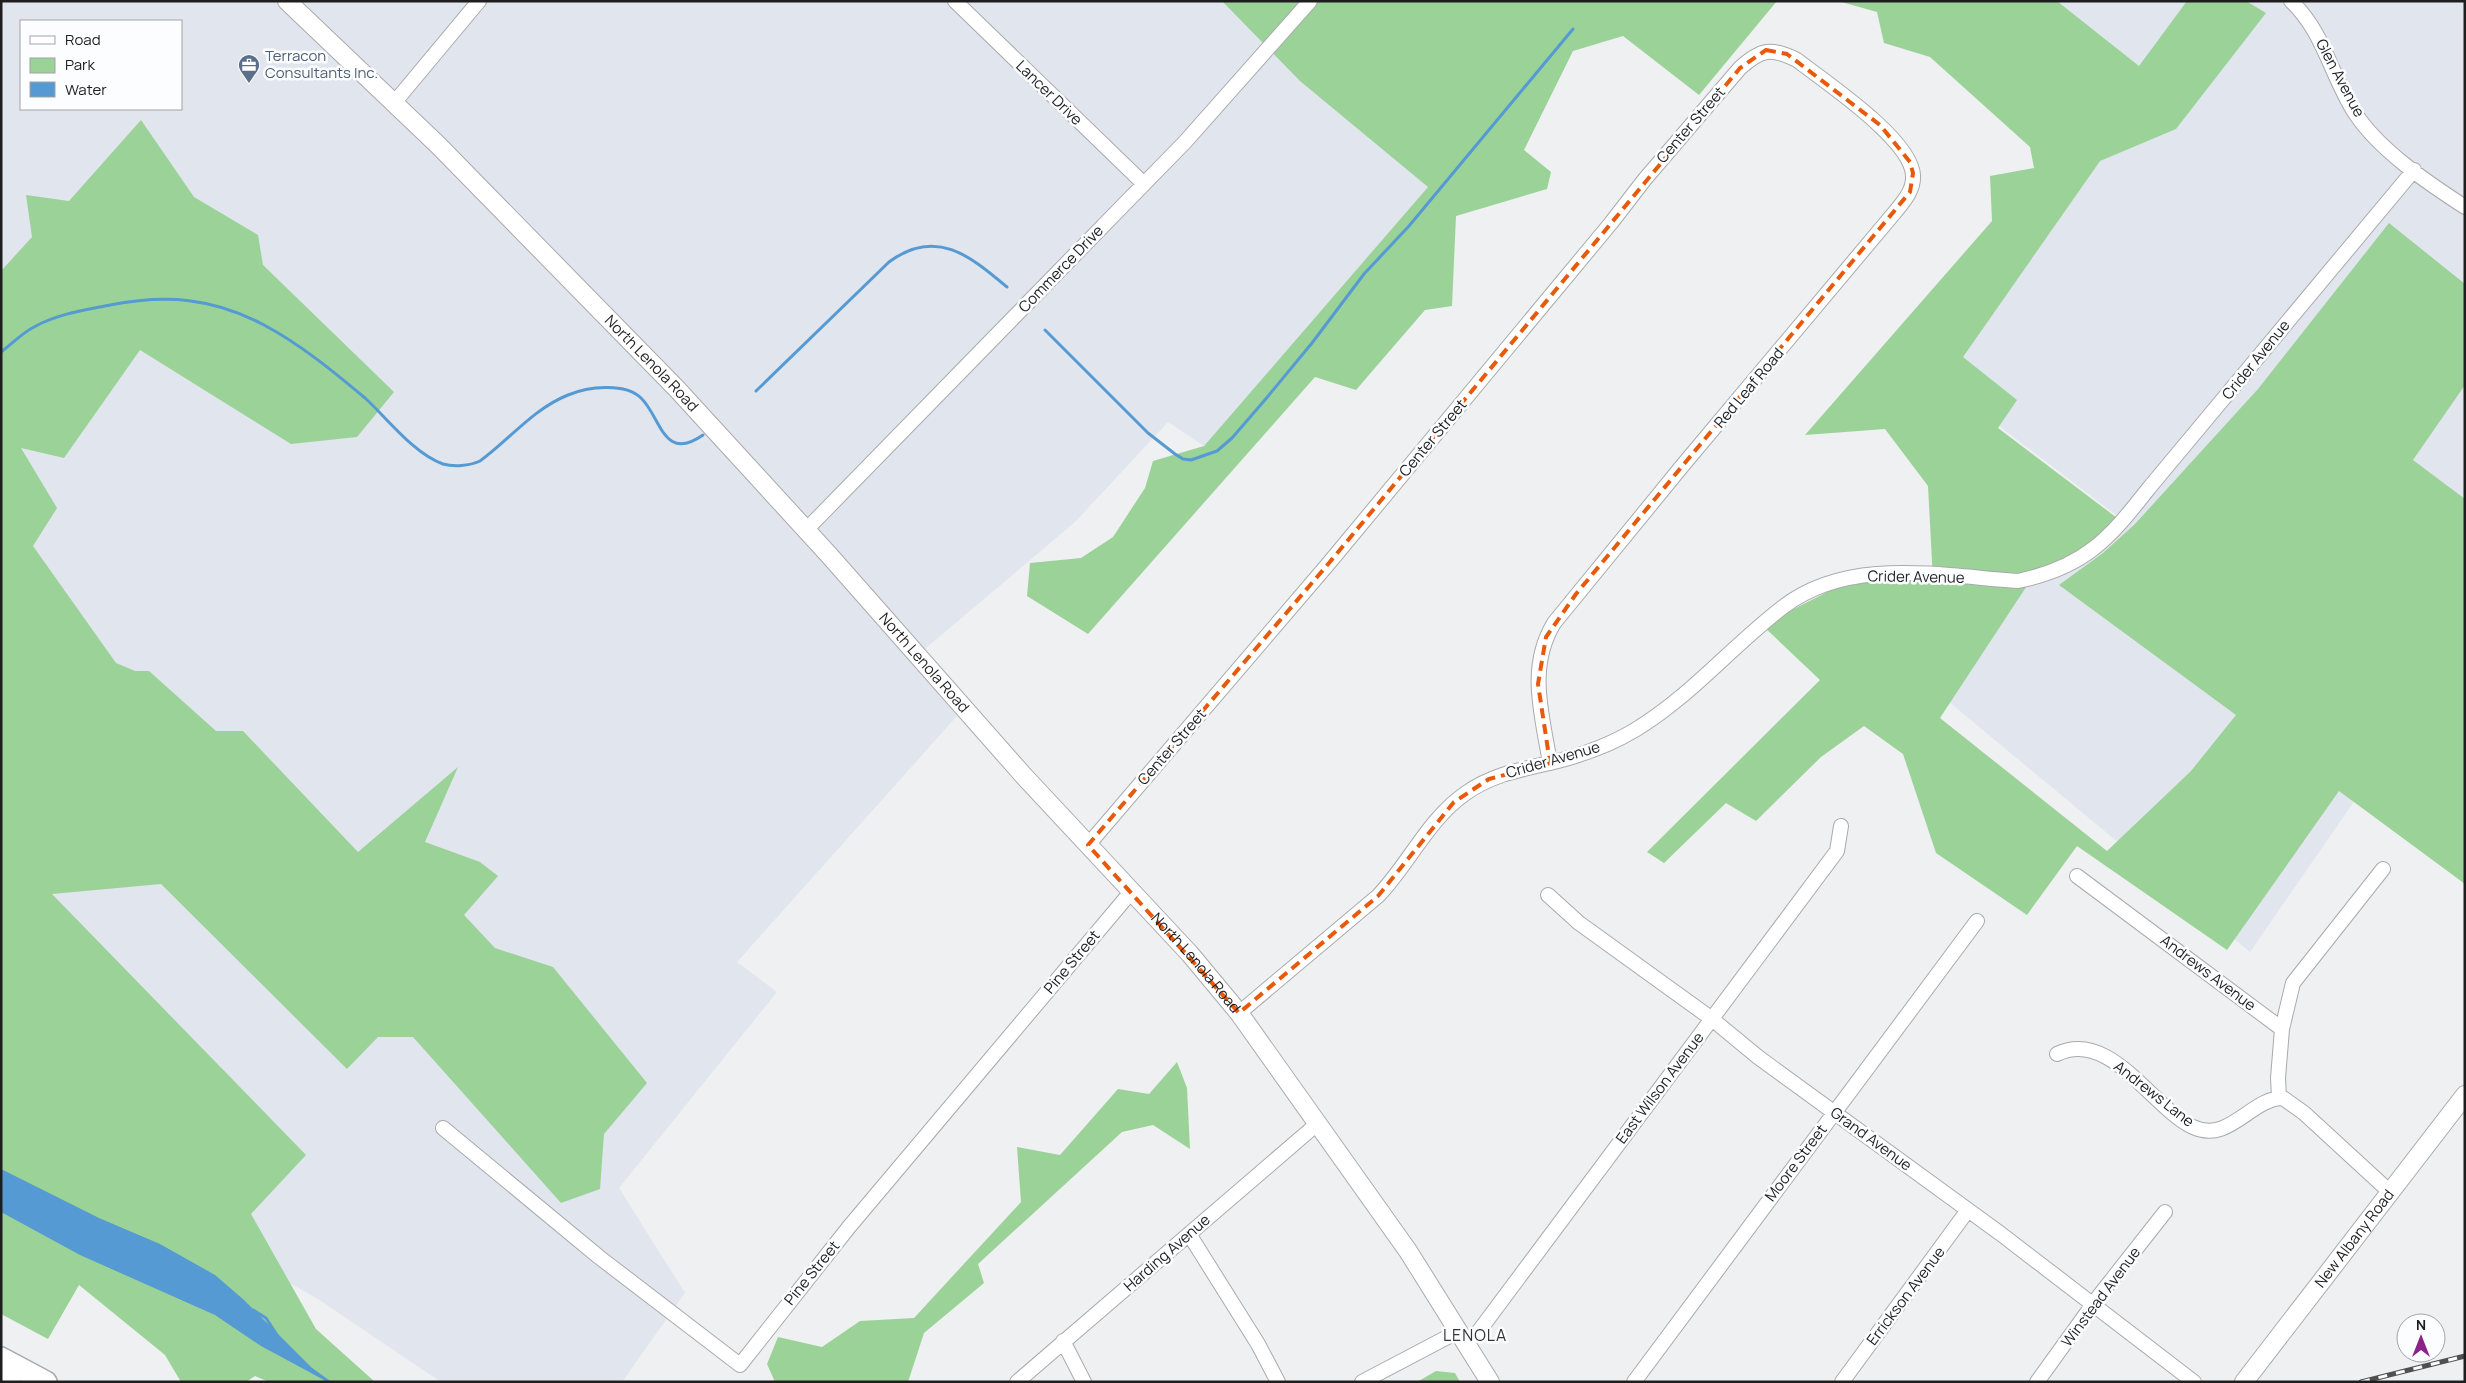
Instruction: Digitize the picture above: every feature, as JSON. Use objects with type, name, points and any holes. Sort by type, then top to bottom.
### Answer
[{"type":"highway","points":[[1,1358],[46,1382]]},
{"type":"highway","points":[[1,1377],[10,1382]]},
{"type":"main road","name":"North Lenola Road","points":[[287,1],[394,102],[618,327],[806,530],[1008,759],[1190,954],[1239,1013],[1408,1252],[1490,1382]]},
{"type":"main road","name":"New Albany Road","points":[[2244,1382],[2465,1094]]},
{"type":"street","points":[[394,102],[479,1]]},
{"type":"street","name":"Lancer Drive","points":[[954,1],[1144,184]]},
{"type":"street","name":"Commerce Drive","points":[[806,530],[1144,184],[1238,85],[1310,1]]},
{"type":"street","name":"Glen Avenue","points":[[2291,1],[2310,23],[2320,40],[2356,114],[2383,144],[2414,170],[2465,207]]},
{"type":"street","name":"Center Street","points":[[1088,845],[1329,563],[1611,224],[1645,179],[1740,68],[1756,55],[1766,50],[1787,54]]},
{"type":"street","name":"Red Leaf Road","points":[[1550,763],[1541,706],[1538,668],[1540,653],[1554,623],[1910,192],[1913,173],[1910,162],[1903,150],[1880,125],[1798,60],[1787,54]]},
{"type":"street","name":"Crider Avenue","points":[[1239,1013],[1378,896],[1434,824],[1454,802],[1489,779],[1515,770],[1550,763],[1600,748],[1640,727],[1677,699],[1785,606],[1815,588],[1850,578],[1889,574],[2018,580],[2040,575],[2083,556],[2106,539],[2124,521],[2149,488],[2414,170]]},
{"type":"street","name":"East Wilson Avenue","points":[[1362,1382],[1479,1331],[1549,1240],[1837,851],[1841,826]]},
{"type":"street","points":[[2383,869],[2293,983],[2282,1029],[2278,1078],[2279,1098],[2284,1098],[2304,1113],[2390,1192]]},
{"type":"street","name":"Andrews Avenue","points":[[2077,876],[2282,1029]]},
{"type":"street","name":"Pine Street","points":[[443,1128],[599,1257],[740,1365],[855,1220],[1131,892]]},
{"type":"street","name":"Grand Avenue","points":[[1548,895],[1579,923],[1712,1019],[1758,1057],[1968,1210],[2194,1382]]},
{"type":"street","name":"Moore Street","points":[[1634,1382],[1977,921]]},
{"type":"street","name":"Andrews Lane","points":[[2057,1054],[2070,1049],[2087,1050],[2102,1055],[2127,1070],[2154,1097],[2194,1128],[2216,1129],[2235,1123],[2266,1100],[2279,1098]]},
{"type":"street","name":"Harding Avenue","points":[[1017,1382],[1317,1124]]},
{"type":"street","name":"Errickson Avenue","points":[[1842,1382],[1968,1210]]},
{"type":"street","name":"Winstead Avenue","points":[[2037,1382],[2165,1212]]},
{"type":"street","points":[[1189,1234],[1278,1382]]},
{"type":"street","points":[[1063,1341],[1084,1382]]},
{"type":"highlighted area","points":[[1766,50],[1787,54],[1880,125],[1910,162],[1913,173],[1910,192],[1576,594],[1546,637],[1538,684],[1550,763],[1489,779],[1454,802],[1378,896],[1239,1013],[1088,845],[1329,563],[1740,68]]},
{"type":"shaded area","points":[[1,1],[1583,1],[1428,187],[1204,446],[1168,422],[1075,522],[913,659],[957,716],[737,962],[777,992],[619,1188],[685,1293],[622,1382],[441,1382],[318,1299],[227,1248],[1,1073]]},
{"type":"shaded area","points":[[2057,1],[2465,1],[2465,869],[2364,787],[2250,952],[1901,662],[2124,521],[1935,377],[2139,66]]},
{"type":"green space","points":[[1222,1],[1777,1],[1699,95],[1623,36],[1573,51],[1524,150],[1551,172],[1547,189],[1456,216],[1452,306],[1425,310],[1356,390],[1315,377],[1088,634],[1027,596],[1030,563],[1081,558],[1113,537],[1145,488],[1153,461],[1204,446],[1428,187],[1300,81]]},
{"type":"green space","points":[[1838,1],[2057,1],[2139,66],[2187,1],[2246,1],[2266,13],[2176,129],[2100,161],[1963,357],[2017,400],[1998,428],[2121,521],[2052,571],[2034,575],[1940,718],[2107,851],[2191,771],[2236,715],[2059,585],[2103,553],[2135,524],[2258,389],[2389,223],[2465,284],[2465,385],[2413,460],[2465,499],[2465,884],[2339,791],[2227,950],[2077,846],[2027,915],[1936,853],[1903,754],[1864,726],[1821,757],[1756,821],[1726,803],[1664,863],[1647,852],[1820,680],[1762,625],[1859,576],[1933,580],[1928,486],[1885,429],[1805,435],[1992,221],[1990,176],[2034,168],[2030,147],[1930,57],[1884,43],[1877,12]]},
{"type":"green space","points":[[141,120],[194,197],[258,235],[263,265],[394,392],[357,437],[291,444],[140,350],[64,458],[21,448],[57,508],[33,546],[116,663],[135,671],[149,671],[216,731],[243,731],[358,852],[458,767],[425,842],[480,862],[498,876],[464,915],[495,948],[553,967],[647,1083],[604,1134],[600,1189],[561,1203],[413,1037],[378,1037],[347,1069],[161,884],[52,894],[306,1155],[251,1214],[316,1329],[375,1382],[269,1382],[255,1376],[246,1382],[181,1382],[165,1355],[79,1285],[48,1339],[1,1314],[1,271],[32,237],[26,195],[69,201]]},
{"type":"green space","points":[[1177,1062],[1187,1088],[1190,1149],[1153,1125],[1122,1132],[978,1264],[984,1283],[924,1333],[908,1382],[775,1382],[767,1364],[778,1337],[822,1347],[860,1321],[914,1318],[1021,1202],[1017,1147],[1060,1155],[1118,1089],[1149,1094]]},
{"type":"green space","points":[[1436,1371],[1455,1373],[1460,1382],[1417,1382]]},
{"type":"water","points":[[1,1169],[99,1218],[160,1244],[215,1275],[244,1300],[324,1380],[261,1346],[215,1315],[80,1255],[1,1212]]},
{"type":"waterway","points":[[1045,330],[1148,433],[1175,454],[1183,459],[1191,460],[1217,451],[1232,438],[1264,401],[1312,343],[1364,274],[1409,226],[1573,29]]},
{"type":"waterway","points":[[756,391],[889,262],[906,252],[922,247],[937,246],[952,250],[980,265],[1007,287]]},
{"type":"waterway","points":[[1,352],[34,327],[71,313],[131,302],[170,299],[189,301],[208,304],[245,316],[291,341],[329,368],[365,398],[411,444],[432,459],[443,464],[462,466],[480,461],[532,416],[555,401],[576,392],[595,388],[616,388],[634,393],[648,406],[664,434],[671,441],[679,444],[690,442],[703,435]]},
{"type":"waterway","points":[[253,1310],[266,1318],[277,1335]]},
{"type":"waterway","points":[[311,1369],[329,1382]]},
{"type":"railway","points":[[2361,1382],[2465,1356]]},
{"type":"place","name":"Terracon Consultants Inc.","points":[[249,84]]},
{"type":"district","name":"LENOLA","points":[[1475,1335]]}]
